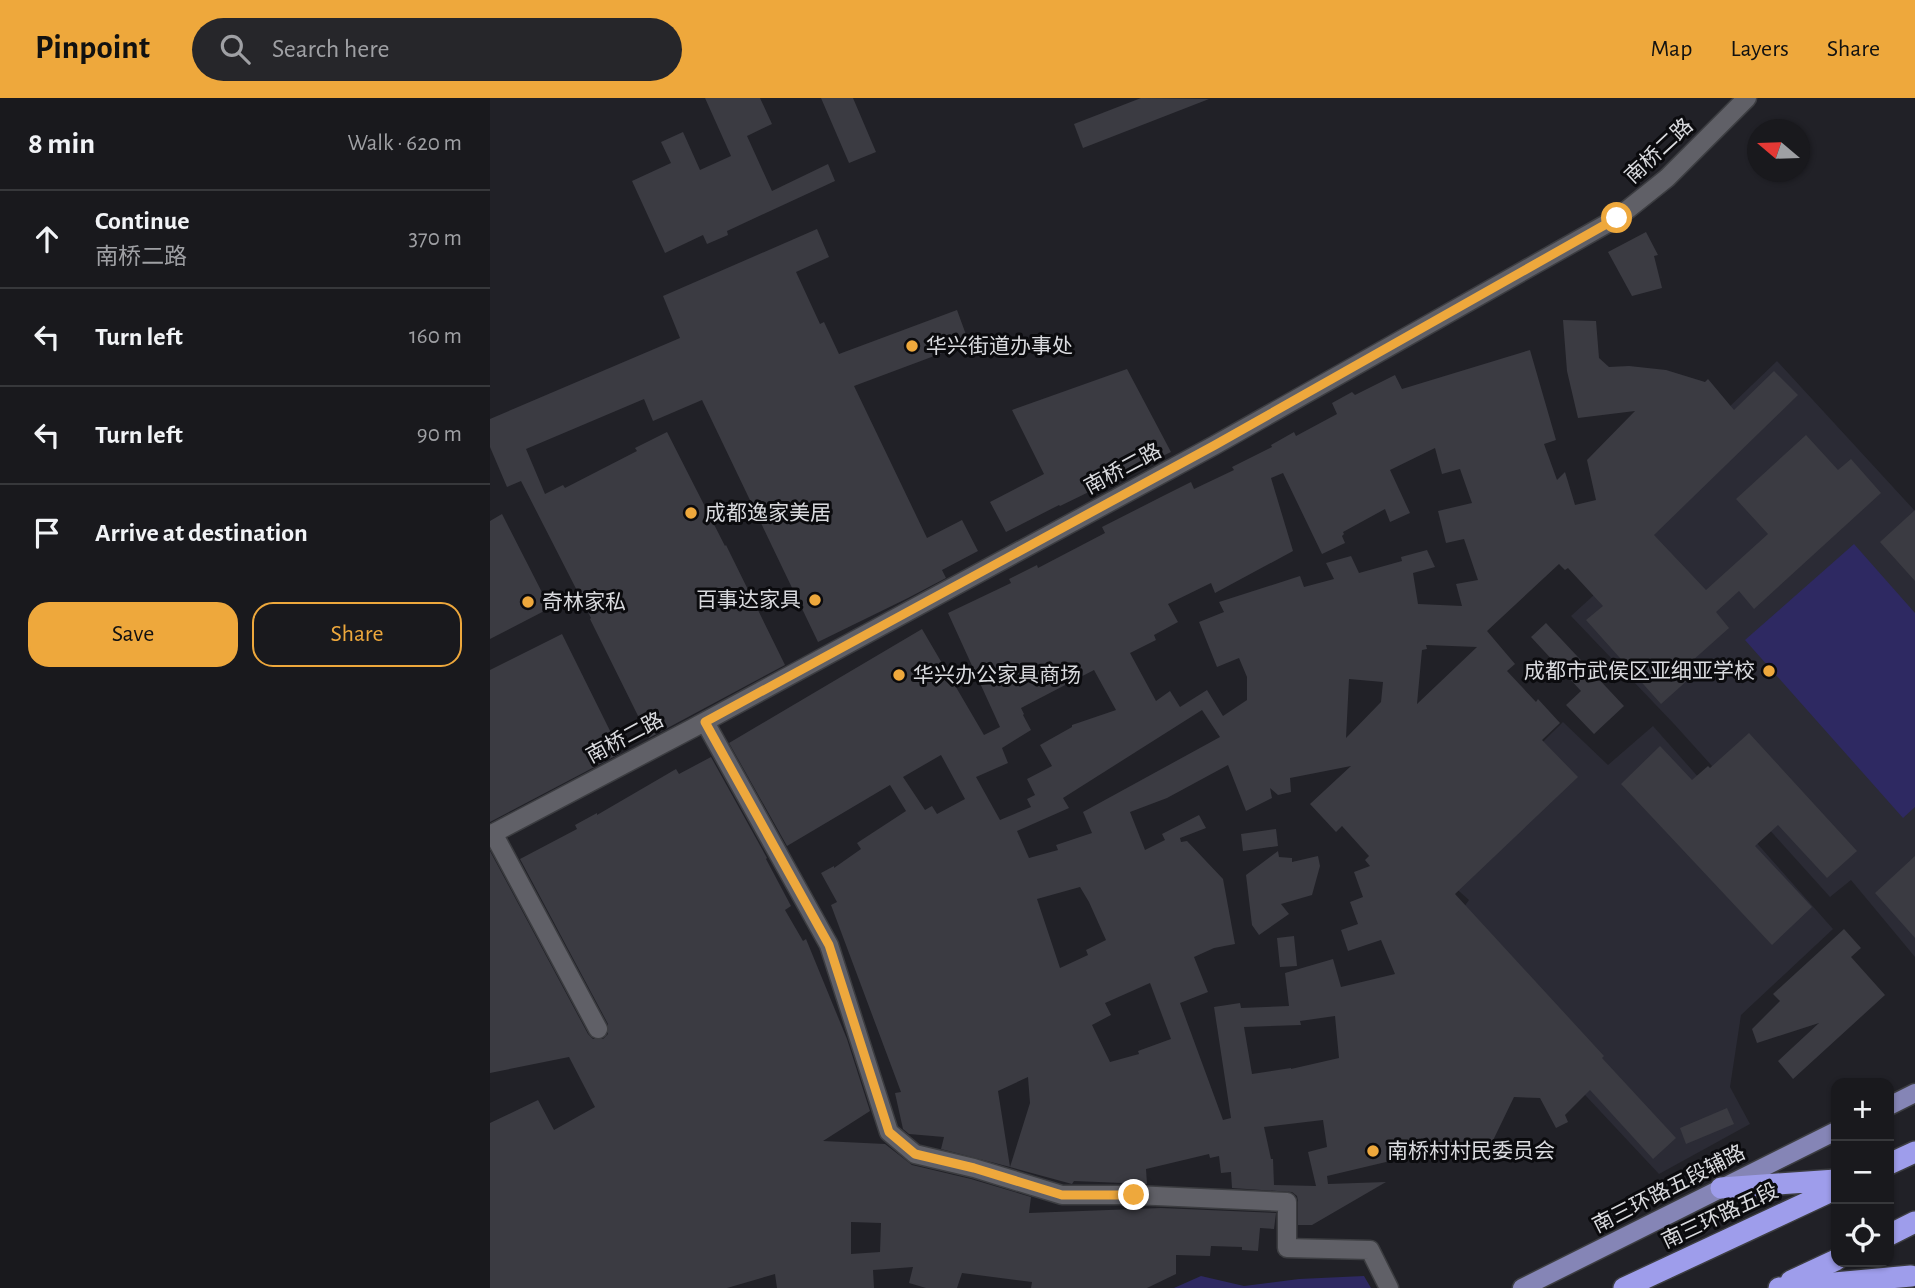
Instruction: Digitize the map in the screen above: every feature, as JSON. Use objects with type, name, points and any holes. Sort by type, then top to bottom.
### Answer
[{"type":"highway","points":[[1894,1162],[1915,1152]]},
{"type":"highway","points":[[1721,1188],[1831,1180]]},
{"type":"highway","name":"南三环路五段","points":[[1624,1288],[1831,1191]]},
{"type":"highway","points":[[1894,1232],[1915,1222]]},
{"type":"highway","points":[[1778,1288],[1831,1262]]},
{"type":"highway","points":[[1778,1288],[1913,1275]]},
{"type":"main road","points":[[1894,1104],[1915,1093]]},
{"type":"main road","name":"南三环路五段辅路","points":[[1522,1288],[1831,1133]]},
{"type":"main road","points":[[1886,1288],[1913,1275]]},
{"type":"street","name":"南桥二路","points":[[492,834],[705,722],[1215,445],[1617,218],[1667,178],[1747,98]]},
{"type":"street","points":[[705,722],[829,945],[889,1132],[915,1154],[974,1168],[1062,1195],[1134,1195],[1287,1202],[1287,1248],[1370,1250],[1389,1288]]},
{"type":"street","points":[[492,834],[598,1029]]},
{"type":"shaded area","name":"成都市武侯区亚细亚学校","points":[[1777,361],[1915,511],[1915,957],[1851,880],[1830,897],[1675,725],[1571,616],[1630,562],[1601,530]]},
{"type":"shaded area","points":[[1854,544],[1915,613],[1915,807],[1903,818],[1745,640]]},
{"type":"shaded area","points":[[1563,722],[1608,765],[1653,726],[1833,929],[1741,1015],[1730,1087],[1750,1124],[1659,1174],[1440,940],[1469,900],[1424,860]]},
{"type":"shaded area","points":[[1201,1276],[1244,1286],[1299,1279],[1364,1276],[1371,1288],[1174,1288]]},
{"type":"building","points":[[705,98],[760,98],[772,124],[747,136],[772,191],[828,164],[835,181],[727,231],[728,235],[707,244],[703,235],[665,253],[632,181],[671,163],[661,142],[683,132],[700,170],[731,156]]},
{"type":"building","points":[[821,98],[853,98],[876,152],[849,163]]},
{"type":"building","points":[[1141,98],[1209,99],[1083,148],[1074,124]]},
{"type":"building","points":[[817,229],[829,257],[796,272],[820,324],[824,322],[839,354],[957,310],[969,343],[854,386],[927,538],[962,520],[978,551],[942,570],[946,578],[818,642],[702,400],[653,421],[644,399],[526,449],[545,494],[563,485],[565,488],[637,451],[635,448],[667,432],[785,665],[649,738],[521,481],[507,487],[490,447],[490,419],[680,338],[663,296]]},
{"type":"building","points":[[1646,232],[1658,255],[1654,256],[1662,288],[1632,296],[1608,252]]},
{"type":"building","points":[[1563,320],[1596,321],[1599,358],[1609,367],[1666,370],[1705,382],[1708,379],[1734,410],[1774,371],[1798,395],[1654,535],[1706,590],[1768,534],[1736,499],[1806,435],[1838,470],[1851,459],[1881,493],[1754,609],[1739,591],[1716,612],[1729,628],[1692,661],[1699,670],[1661,704],[1586,620],[1603,606],[1568,568],[1565,570],[1559,564],[1487,631],[1515,664],[1507,671],[1560,723],[1542,740],[1578,777],[1455,894],[1676,1138],[1653,1159],[1590,1090],[1565,1115],[1568,1122],[1556,1128],[1540,1098],[1514,1097],[1484,1159],[1450,1157],[1450,1145],[1327,1176],[1328,1184],[1386,1182],[1312,1225],[1298,1225],[1298,1201],[1292,1192],[1232,1188],[1231,1172],[1221,1173],[1219,1156],[1210,1158],[1209,1154],[1146,1169],[1147,1184],[1074,1181],[1072,1184],[941,1149],[944,1137],[909,1134],[903,1129],[895,1093],[901,1092],[831,905],[837,902],[821,873],[834,868],[861,849],[857,843],[906,811],[890,785],[787,846],[729,743],[922,629],[984,735],[1000,727],[948,613],[1011,583],[1009,579],[1037,565],[1038,568],[1105,533],[1102,527],[1191,482],[1194,489],[1234,470],[1232,467],[1272,447],[1271,445],[1294,432],[1296,436],[1337,414],[1332,403],[1395,375],[1402,389],[1530,350],[1556,440],[1544,444],[1557,480],[1565,472],[1575,505],[1596,500],[1587,460],[1635,411],[1578,418],[1567,371]],"holes":[[[1435,448],[1442,474],[1460,469],[1472,503],[1438,511],[1446,543],[1464,539],[1478,580],[1456,584],[1462,606],[1418,604],[1413,573],[1435,567],[1427,550],[1401,557],[1402,561],[1359,573],[1351,556],[1326,563],[1334,579],[1304,587],[1300,576],[1219,602],[1224,612],[1199,622],[1217,667],[1239,658],[1247,677],[1247,700],[1223,716],[1207,690],[1180,707],[1170,691],[1156,701],[1130,653],[1156,640],[1154,635],[1178,622],[1168,604],[1211,583],[1215,593],[1293,551],[1271,478],[1283,473],[1322,554],[1345,543],[1343,532],[1385,509],[1390,522],[1410,513],[1390,470]],[[1426,645],[1477,647],[1417,704],[1422,650],[1427,649]],[[1094,670],[1116,710],[1072,725],[1040,745],[1052,766],[1027,779],[1035,795],[1027,799],[1031,807],[1000,820],[976,777],[1008,763],[1002,748],[1031,730],[1021,708]],[[1349,679],[1383,682],[1381,702],[1346,738]],[[1202,710],[1220,737],[1083,812],[1092,833],[1056,845],[1058,850],[1029,858],[1017,831],[1069,808],[1063,798]],[[941,755],[965,799],[937,814],[932,806],[925,810],[903,777]],[[1228,765],[1246,811],[1272,798],[1270,788],[1278,795],[1291,792],[1290,778],[1351,766],[1310,804],[1336,832],[1342,826],[1369,856],[1365,860],[1370,866],[1354,872],[1363,897],[1350,902],[1358,924],[1341,930],[1348,951],[1381,940],[1395,974],[1341,987],[1333,959],[1285,973],[1289,1006],[1241,1008],[1240,1003],[1214,1007],[1231,1118],[1223,1120],[1180,1003],[1208,992],[1194,957],[1214,948],[1235,944],[1223,879],[1187,841],[1181,842],[1180,838],[1206,828],[1199,815],[1162,834],[1165,840],[1145,850],[1130,812],[1167,798]],[[1080,887],[1106,940],[1086,950],[1088,955],[1060,968],[1037,899]],[[1150,983],[1171,1039],[1138,1051],[1139,1054],[1110,1062],[1092,1025],[1111,1015],[1105,1003]],[[1335,1016],[1339,1058],[1291,1069],[1252,1074],[1244,1027],[1301,1025],[1300,1021]],[[1028,1077],[1030,1103],[1010,1167],[998,1091]],[[1323,1120],[1327,1147],[1308,1152],[1316,1186],[1274,1185],[1273,1159],[1264,1127]]]},
{"type":"building","points":[[1127,369],[1171,452],[1006,532],[990,502],[1044,474],[1012,410]]},
{"type":"building","points":[[1915,510],[1915,581],[1880,542]]},
{"type":"building","points":[[502,514],[550,608],[490,639],[490,521]]},
{"type":"building","points":[[1546,623],[1624,706],[1594,734],[1566,705],[1581,691],[1531,637]]},
{"type":"building","points":[[562,634],[621,753],[490,822],[490,670]]},
{"type":"building","points":[[1749,733],[1857,851],[1827,878],[1778,825],[1755,846],[1812,907],[1772,945],[1621,784],[1660,746],[1692,780],[1708,766],[1710,768]]},
{"type":"building","points":[[711,757],[791,906],[785,910],[803,941],[806,939],[847,1039],[870,1111],[823,1141],[885,1144],[912,1165],[1031,1197],[1029,1213],[1161,1208],[1276,1213],[1274,1229],[1260,1228],[1258,1251],[1242,1250],[1242,1247],[1211,1246],[1210,1256],[1176,1255],[1176,1274],[1147,1288],[1031,1288],[1032,1282],[962,1273],[957,1288],[926,1288],[909,1283],[913,1267],[873,1270],[874,1288],[777,1288],[775,1274],[727,1288],[490,1288],[490,1123],[538,1100],[554,1130],[595,1107],[569,1057],[490,1073],[490,851],[588,1034],[593,1039],[603,1039],[608,1034],[608,1024],[520,859],[577,829],[575,825],[676,769],[679,774]],"holes":[[[851,1222],[881,1223],[880,1252],[851,1254]]]},
{"type":"building","points":[[1276,829],[1278,846],[1243,851],[1241,834]]},
{"type":"building","points":[[1278,851],[1279,857],[1292,858],[1292,862],[1318,856],[1320,866],[1312,895],[1281,904],[1289,914],[1259,935],[1252,925],[1246,875]]},
{"type":"building","points":[[1915,856],[1915,938],[1875,893]]},
{"type":"building","points":[[1844,929],[1861,948],[1851,957],[1885,995],[1793,1079],[1778,1061],[1819,1023],[1757,1043],[1752,1029],[1780,1001],[1773,994]]},
{"type":"building","points":[[1294,936],[1297,966],[1280,967],[1277,938]]},
{"type":"building","points":[[1727,1108],[1734,1124],[1686,1144],[1680,1128]]},
{"type":"place","name":"华兴街道办事处","points":[[912,346]]},
{"type":"place","name":"成都逸家美居","points":[[691,513]]},
{"type":"place","name":"百事达家具","points":[[815,600]]},
{"type":"place","name":"奇林家私","points":[[528,602]]},
{"type":"place","name":"成都市武侯区亚细亚学校","points":[[1769,671]]},
{"type":"place","name":"华兴办公家具商场","points":[[899,675]]},
{"type":"place","name":"南桥村村民委员会","points":[[1373,1151]]},
{"type":"route","points":[[1134,1195],[1062,1195],[974,1168],[915,1154],[889,1132],[829,945],[705,722],[1215,445],[1617,218]]}]
